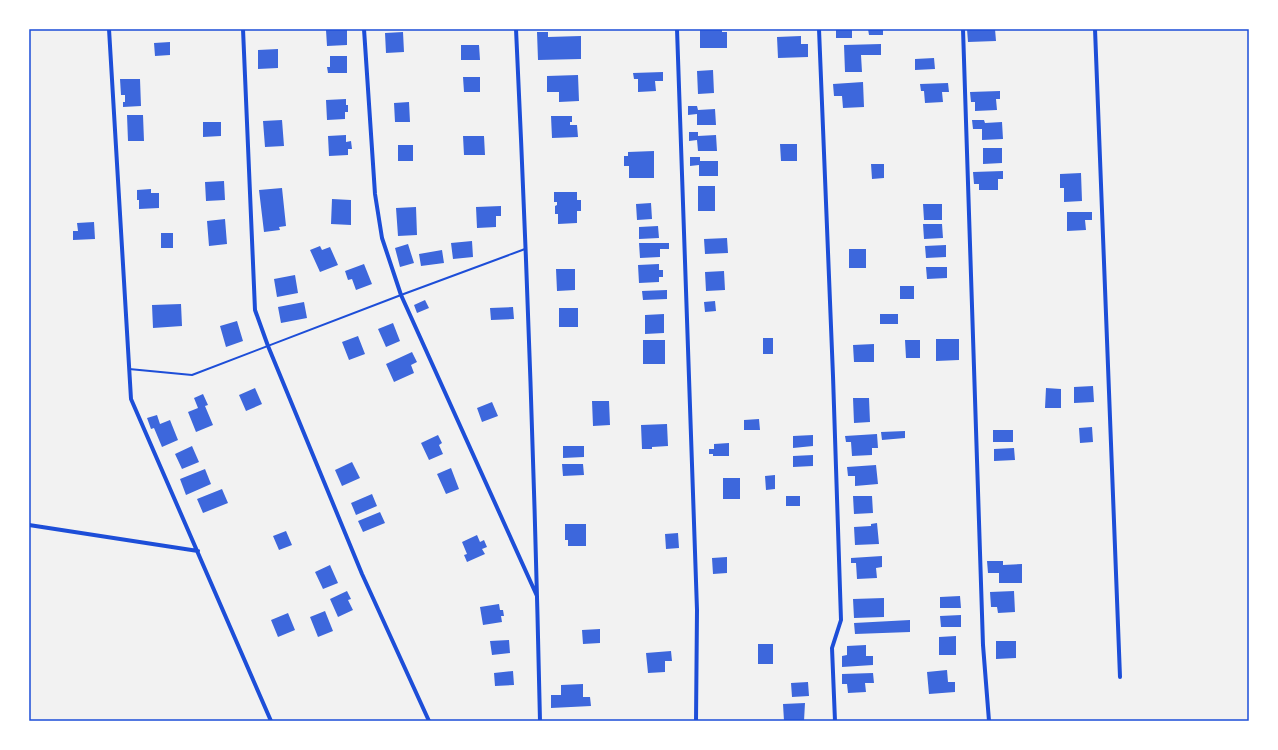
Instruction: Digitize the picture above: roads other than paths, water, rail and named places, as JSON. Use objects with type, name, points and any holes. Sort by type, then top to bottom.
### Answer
[{"type":"street","points":[[109,29],[131,399],[271,721]]},
{"type":"street","points":[[243,29],[256,310],[268,346],[362,574],[429,721]]},
{"type":"street","points":[[364,29],[374,194],[382,238],[401,295],[538,598]]},
{"type":"street","points":[[516,29],[526,249],[538,598],[540,721]]},
{"type":"street","points":[[677,29],[697,610],[696,721]]},
{"type":"street","points":[[819,29],[841,620],[832,648],[835,721]]},
{"type":"street","points":[[963,29],[983,645],[989,721]]},
{"type":"street","points":[[1095,29],[1120,677]]},
{"type":"street","points":[[29,524],[198,551]]},
{"type":"lane","points":[[129,369],[192,375],[526,249]]}]
